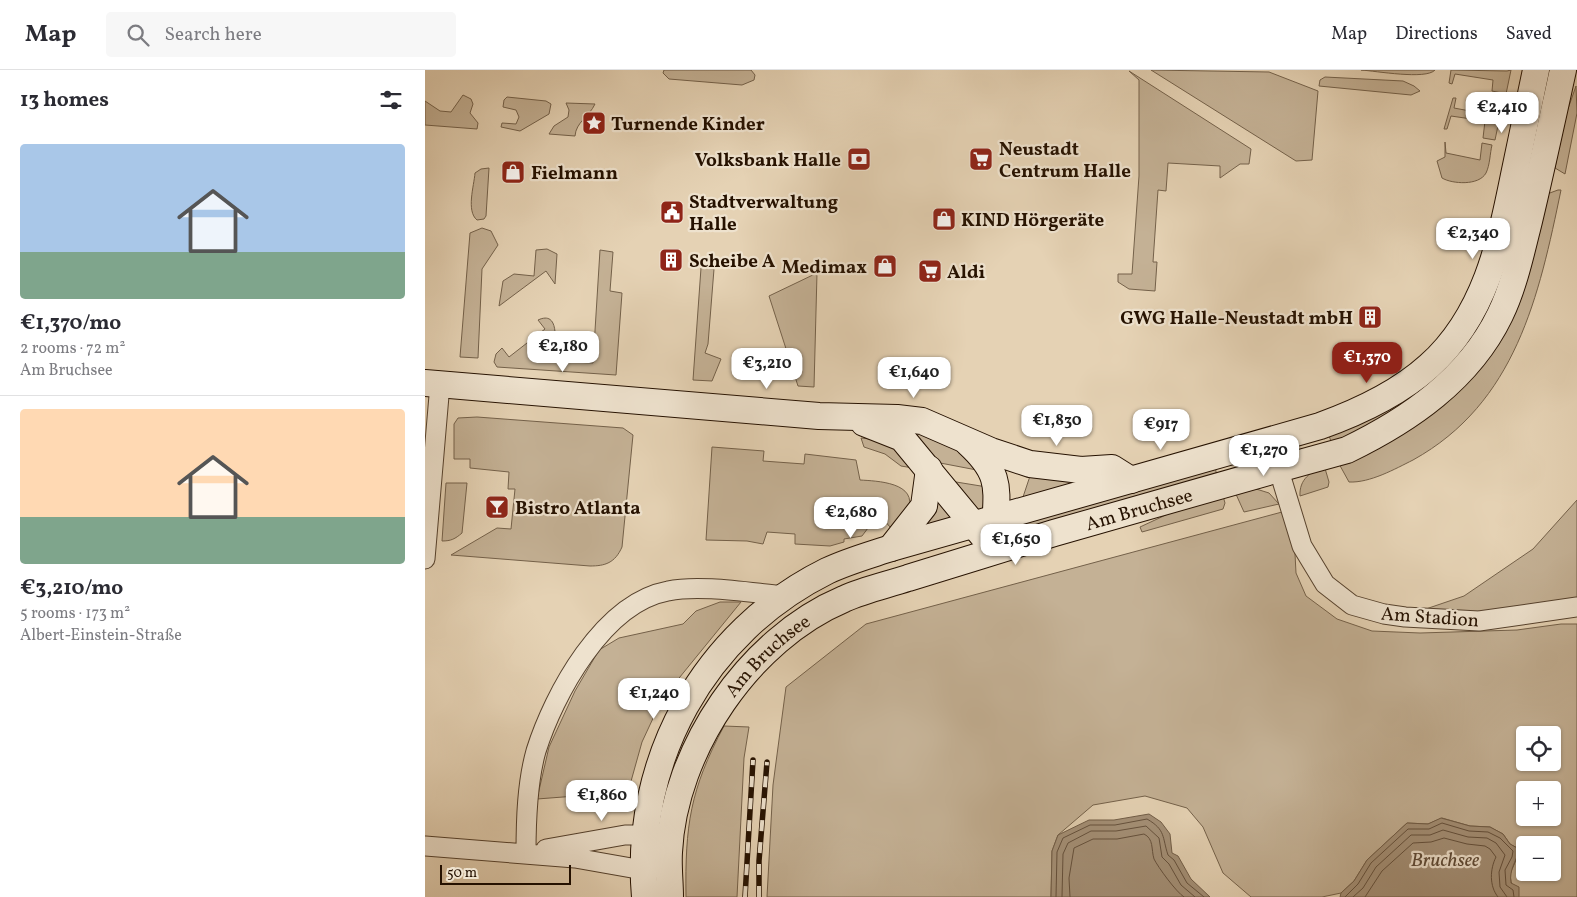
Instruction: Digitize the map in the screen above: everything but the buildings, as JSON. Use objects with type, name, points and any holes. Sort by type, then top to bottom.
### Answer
[{"type":"street","name":"Am Bruchsee","points":[[645,897],[643,870],[647,810],[657,771],[671,732],[692,693],[716,660],[746,629],[785,596],[826,571],[891,548],[1270,441],[1357,412],[1391,394],[1429,366],[1465,324],[1490,273],[1499,244],[1536,70]]},
{"type":"street","name":"Am Bruchsee","points":[[671,897],[669,858],[675,812],[696,748],[727,695],[745,673],[779,640],[844,599],[995,550],[1347,450],[1383,432],[1432,399],[1460,373],[1482,345],[1500,315],[1514,280],[1563,70]]},
{"type":"street","points":[[425,559],[433,384],[819,416],[897,418],[922,421],[991,451],[1030,464],[1081,470],[1112,468],[1131,480]]},
{"type":"street","points":[[849,416],[902,438],[929,470],[985,522],[995,550]]},
{"type":"street","points":[[964,439],[990,467],[996,482],[997,500],[985,522]]},
{"type":"street","name":"Am Stadion","points":[[1270,441],[1302,546],[1325,584],[1353,605],[1398,616],[1479,621],[1577,607]]},
{"type":"street","points":[[891,548],[924,506],[929,470]]},
{"type":"street","name":"Am Bruchsee","points":[[526,853],[526,820],[536,753],[559,695],[571,674],[607,628],[628,608],[666,591],[683,588],[785,596]]},
{"type":"street","points":[[425,846],[575,858],[643,870],[669,858],[644,835],[625,835],[526,853]]},
{"type":"shaded area","points":[[664,70],[751,70],[755,75],[754,80],[742,85],[669,79],[663,73]]},
{"type":"shaded area","points":[[1151,70],[1269,72],[1318,91],[1312,160],[1296,161]]},
{"type":"shaded area","points":[[1361,70],[1435,70],[1430,73],[1412,75]]},
{"type":"shaded area","points":[[1451,70],[1511,70],[1506,94],[1492,91],[1493,80],[1455,74],[1452,84],[1449,83]]},
{"type":"shaded area","points":[[1129,71],[1251,149],[1249,164],[1240,164],[1220,178],[1220,166],[1168,163],[1166,191],[1158,190],[1153,262],[1157,262],[1155,291],[1129,289],[1118,282],[1118,274],[1132,274],[1139,176],[1139,80]]},
{"type":"shaded area","points":[[1325,77],[1403,81],[1420,91],[1411,95],[1319,86],[1320,80]]},
{"type":"shaded area","points":[[1576,86],[1577,113],[1565,174],[1555,168],[1563,123]]},
{"type":"shaded area","points":[[1490,94],[1504,97],[1495,140],[1483,138],[1485,121],[1451,116],[1447,129],[1444,129],[1453,98],[1456,98],[1454,108],[1486,114]]},
{"type":"shaded area","points":[[463,95],[471,99],[473,104],[470,113],[478,123],[477,129],[425,125],[425,101],[440,111],[451,112]]},
{"type":"shaded area","points":[[507,97],[546,101],[551,104],[549,114],[520,131],[501,127],[502,123],[516,124],[519,117],[516,110],[503,107],[504,100]]},
{"type":"shaded area","points":[[566,103],[595,104],[580,123],[575,136],[549,134],[554,126],[568,117],[569,110]]},
{"type":"shaded area","points":[[1445,142],[1446,153],[1480,160],[1482,143],[1492,145],[1488,166],[1483,177],[1465,183],[1452,182],[1442,178],[1437,161],[1445,157]]},
{"type":"shaded area","points":[[489,168],[486,216],[484,219],[477,220],[471,205],[475,173],[481,169]]},
{"type":"shaded area","points":[[1561,190],[1553,230],[1532,307],[1517,343],[1499,377],[1476,409],[1448,436],[1413,460],[1390,471],[1374,478],[1349,482],[1338,462],[1441,405],[1547,194]]},
{"type":"shaded area","points":[[482,228],[491,231],[498,245],[482,269],[478,358],[460,357],[470,233]]},
{"type":"shaded area","points":[[547,249],[557,254],[555,284],[546,271],[499,306],[503,281],[514,274],[534,276],[536,250]]},
{"type":"shaded area","points":[[600,250],[613,252],[610,291],[622,293],[616,375],[497,367],[494,362],[496,354],[502,348],[509,357],[545,329],[538,320],[546,318],[551,320],[554,325],[554,361],[593,363]]},
{"type":"shaded area","points":[[701,268],[714,269],[708,344],[705,353],[721,359],[712,381],[693,380]]},
{"type":"shaded area","points":[[817,273],[814,387],[798,386],[769,296]]},
{"type":"shaded area","points":[[1431,378],[1428,393],[1332,444],[1328,433]]},
{"type":"shaded area","points":[[477,417],[623,428],[633,435],[622,547],[613,560],[605,564],[590,566],[451,555],[497,528],[511,529],[515,489],[508,489],[509,472],[470,468],[470,459],[454,459],[454,424],[458,418]]},
{"type":"shaded area","points":[[912,429],[954,447],[982,471],[935,462]]},
{"type":"shaded area","points":[[861,438],[879,441],[891,446],[913,468],[901,466],[885,454],[864,447]]},
{"type":"shaded area","points":[[712,447],[764,451],[763,461],[804,464],[805,454],[856,460],[860,480],[876,481],[902,489],[910,501],[908,511],[896,526],[890,527],[884,520],[868,528],[862,536],[844,539],[844,542],[830,546],[795,544],[795,534],[767,532],[763,544],[747,541],[706,540]]},
{"type":"shaded area","points":[[1324,465],[1329,482],[1328,487],[1300,496],[1301,485],[1310,473]]},
{"type":"shaded area","points":[[1215,466],[1217,477],[1027,529],[1012,526]]},
{"type":"shaded area","points":[[1031,473],[1085,480],[1021,503]]},
{"type":"shaded area","points":[[950,481],[987,487],[982,513],[969,504]]},
{"type":"shaded area","points":[[446,483],[467,483],[462,533],[448,541],[442,541]]},
{"type":"shaded area","points":[[1253,488],[1269,493],[1279,504],[1244,512],[1235,492]]},
{"type":"shaded area","points":[[1223,496],[1225,503],[1223,509],[1142,532],[1140,527],[1183,507]]},
{"type":"shaded area","points":[[936,498],[955,521],[920,529]]},
{"type":"shaded area","points":[[1577,500],[1577,600],[1481,613],[1417,612],[1464,596],[1533,549]]},
{"type":"shaded area","points":[[1282,512],[1295,554],[1296,573],[1306,596],[1337,619],[1372,631],[1420,633],[1517,630],[1561,624],[1577,624],[1577,897],[1518,897],[1511,882],[1511,872],[1516,860],[1516,881],[1561,881],[1561,836],[1516,836],[1516,847],[1510,844],[1503,834],[1490,827],[1470,826],[1442,818],[1428,824],[1407,823],[1367,860],[1354,881],[1341,893],[1322,897],[1251,897],[1223,873],[1203,827],[1187,808],[1145,796],[1093,805],[1058,835],[1052,851],[1051,897],[767,897],[773,785],[786,687],[866,624]]},
{"type":"shaded area","points":[[720,602],[741,602],[662,699],[642,742],[628,792],[537,799],[549,747],[575,691],[599,650],[619,638],[683,624],[696,611]]},
{"type":"shaded area","points":[[724,726],[749,727],[744,758],[737,897],[686,897],[687,849],[692,809],[704,770]]},
{"type":"water","points":[[1149,814],[1161,822],[1170,834],[1172,853],[1178,856],[1191,879],[1210,897],[1051,897],[1052,851],[1058,835],[1089,820],[1114,820]]},
{"type":"water","name":"Bruchsee","points":[[1441,818],[1470,826],[1490,827],[1503,834],[1510,844],[1516,847],[1516,859],[1512,870],[1511,883],[1519,887],[1519,897],[1340,897],[1341,893],[1354,881],[1367,860],[1407,823],[1428,824]]},
{"type":"railway","points":[[745,897],[753,760]]},
{"type":"railway","points":[[759,897],[759,861],[767,762]]},
{"type":"place","name":"Turnende Kinder","points":[[594,123]]},
{"type":"place","name":"Volksbank Halle","points":[[859,159]]},
{"type":"place","name":"Neustadt Centrum Halle","points":[[981,159]]},
{"type":"place","name":"Fielmann","points":[[513,172]]},
{"type":"place","name":"Stadtverwaltung Halle","points":[[672,212]]},
{"type":"place","name":"KIND Hörgeräte","points":[[944,219]]},
{"type":"place","name":"Scheibe A","points":[[671,260]]},
{"type":"place","name":"Medimax","points":[[885,266]]},
{"type":"place","name":"Aldi","points":[[930,271]]},
{"type":"place","name":"GWG Halle-Neustadt mbH","points":[[1370,317]]},
{"type":"place","name":"Bistro Atlanta","points":[[497,507]]}]
